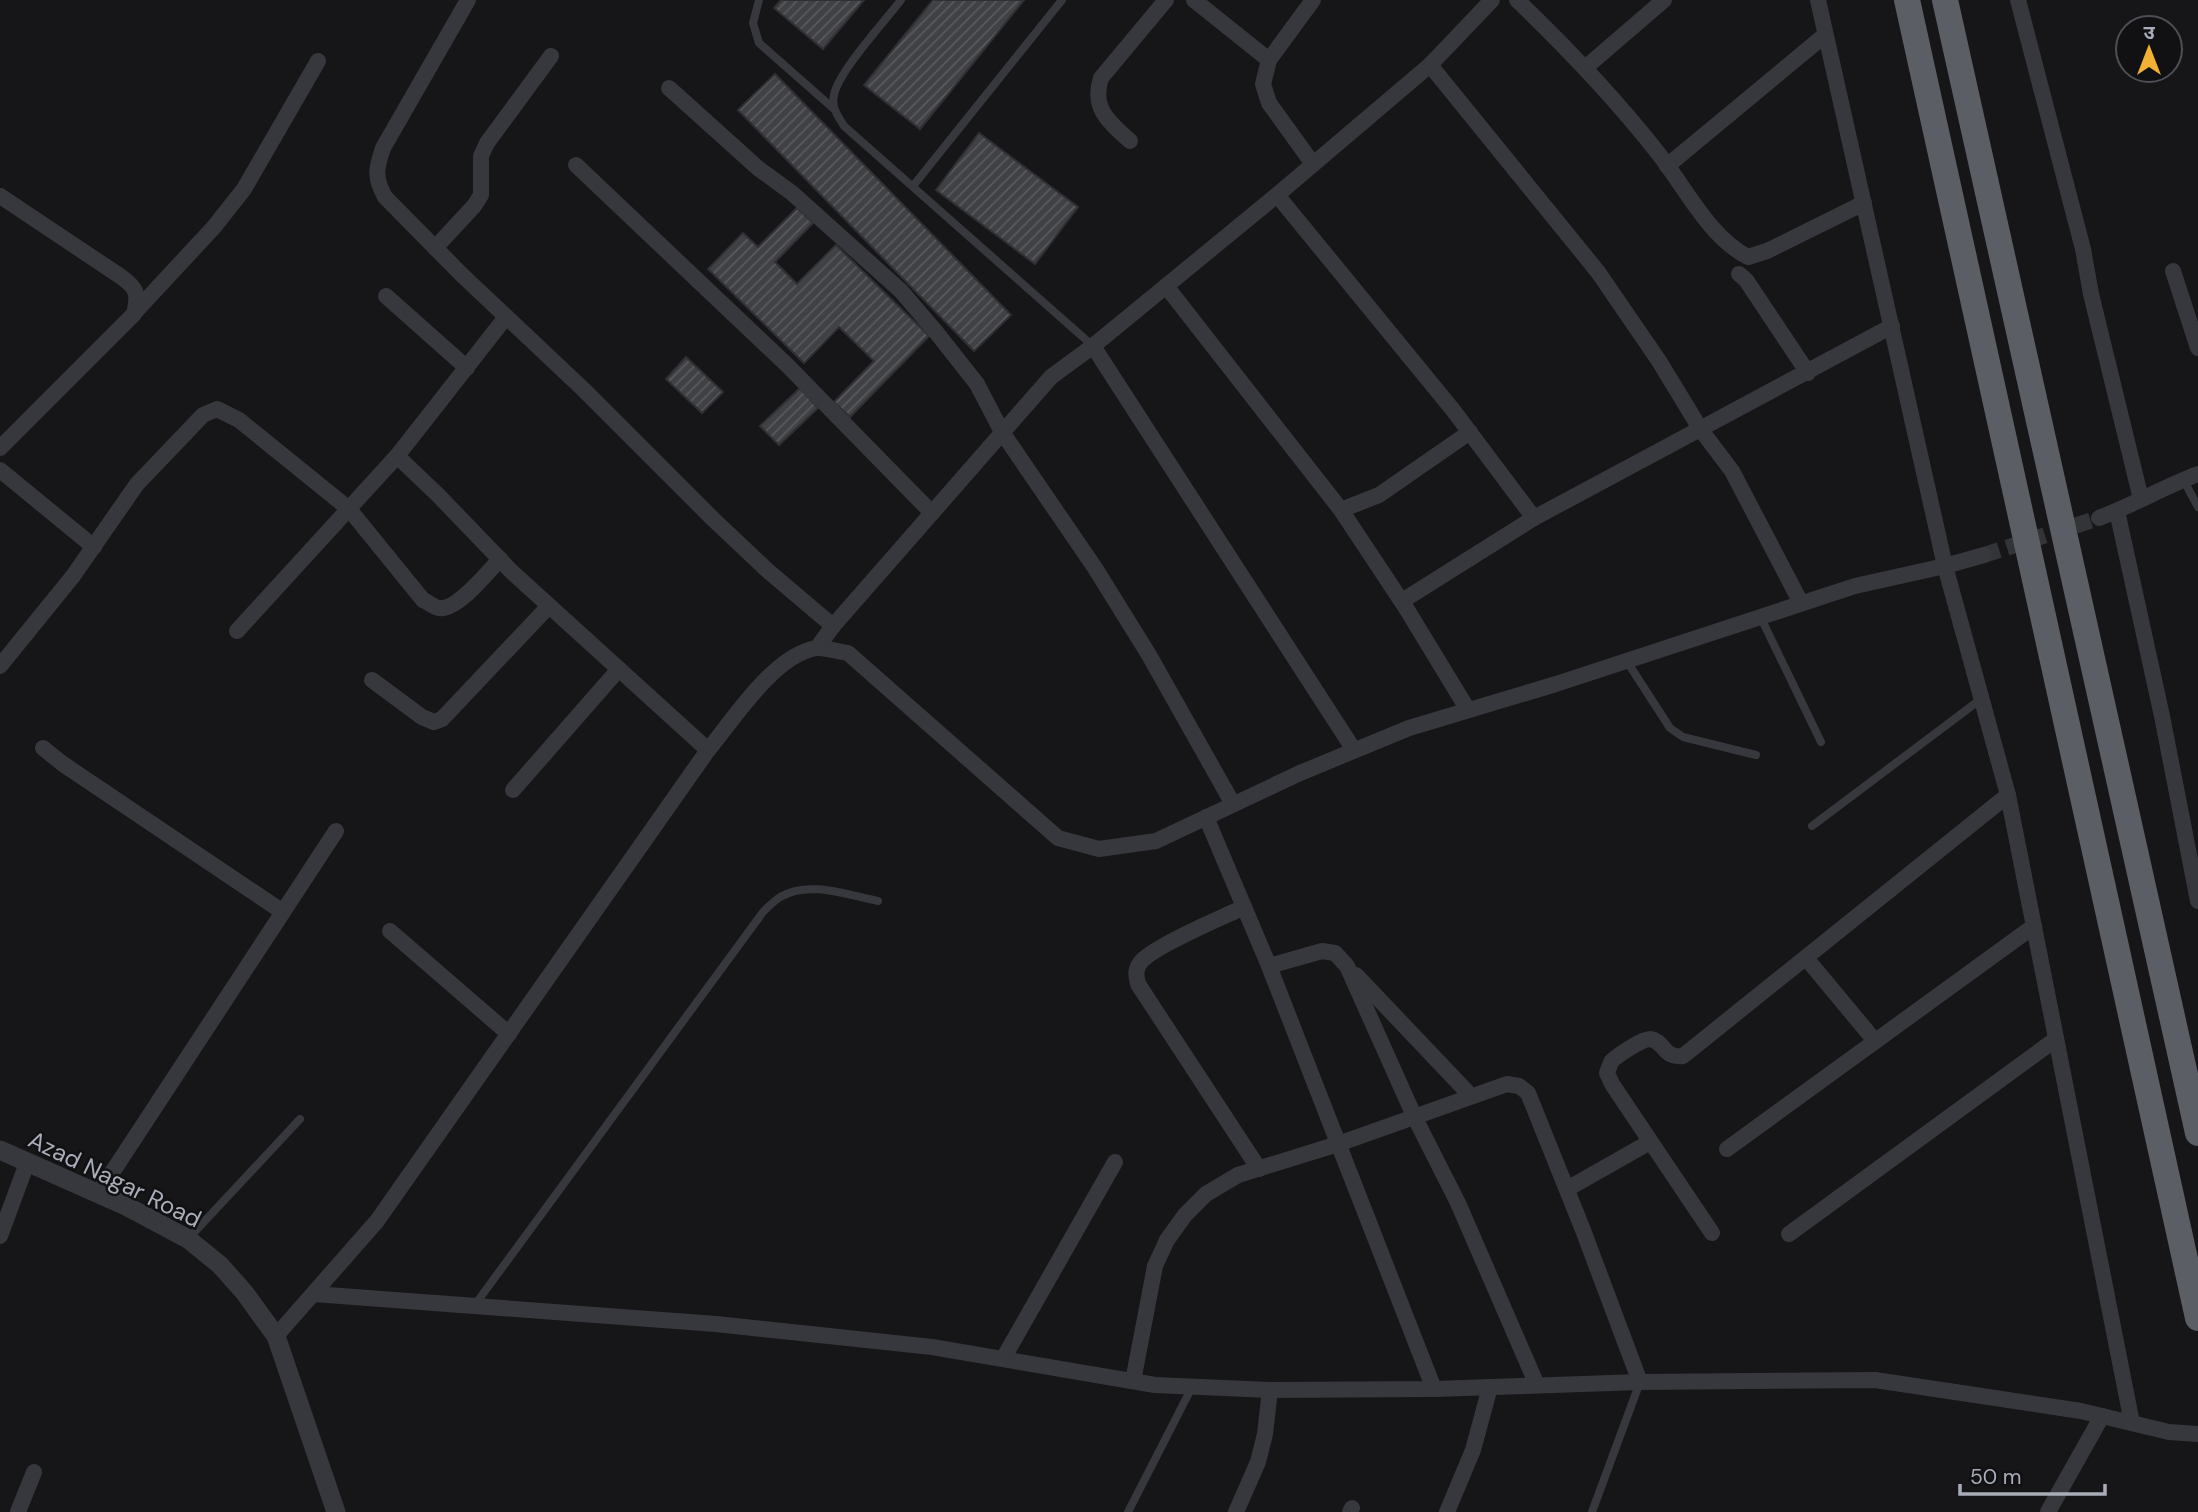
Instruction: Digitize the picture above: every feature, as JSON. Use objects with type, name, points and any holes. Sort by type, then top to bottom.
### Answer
[{"type":"highway","points":[[1907,0],[2198,1318]]},
{"type":"highway","points":[[1945,0],[2198,1133]]},
{"type":"street","points":[[468,0],[383,148],[377,166],[377,181],[385,197],[767,570],[833,626]]},
{"type":"street","points":[[1130,141],[1106,120],[1099,104],[1097,90],[1101,78],[1166,0]]},
{"type":"street","points":[[1194,0],[1269,60]]},
{"type":"street","points":[[1313,0],[1269,60],[1264,84],[1269,103],[1313,164]]},
{"type":"street","points":[[817,648],[833,626],[1051,377],[1093,346],[1277,195],[1430,65],[1492,0]]},
{"type":"street","points":[[1517,0],[1606,90],[1718,235],[1731,248],[1748,257],[1767,251],[1864,203]]},
{"type":"street","points":[[1585,68],[1664,0]]},
{"type":"street","points":[[1818,0],[1945,566],[2008,795],[2132,1423]]},
{"type":"street","points":[[2018,0],[2079,236],[2141,499]]},
{"type":"street","points":[[1667,166],[1825,35]]},
{"type":"street","points":[[435,248],[481,195],[481,156],[487,143],[551,57]]},
{"type":"street","points":[[0,448],[134,314],[229,209],[244,189],[318,61]]},
{"type":"street","points":[[1430,65],[1598,272],[1659,361],[1701,430],[1732,471],[1801,603]]},
{"type":"street","points":[[669,88],[901,291],[936,331],[977,384],[1002,432],[1095,568],[1149,655],[1233,804]]},
{"type":"street","points":[[576,165],[788,366],[932,513]]},
{"type":"street","points":[[1277,195],[1470,432],[1534,518]]},
{"type":"street","points":[[0,196],[133,285],[138,298],[134,314]]},
{"type":"street","points":[[2173,271],[2194,322],[2198,348]]},
{"type":"street","points":[[1739,274],[1746,280],[1808,373]]},
{"type":"street","points":[[1166,286],[1341,510],[1402,601],[1468,710]]},
{"type":"street","points":[[386,296],[467,368]]},
{"type":"street","points":[[237,631],[397,456],[506,317]]},
{"type":"street","points":[[1402,601],[1534,518],[1892,326]]},
{"type":"street","points":[[1093,346],[1354,750]]},
{"type":"street","points":[[0,666],[94,547],[137,484],[203,415],[217,408],[239,419],[349,509],[423,600],[438,608],[451,607],[500,559]]},
{"type":"street","points":[[1341,510],[1379,495],[1470,432]]},
{"type":"street","points":[[397,456],[549,606],[708,751]]},
{"type":"street","points":[[0,470],[94,547]]},
{"type":"street","points":[[2099,517],[2190,476]]},
{"type":"street","points":[[2117,511],[2194,865],[2198,901]]},
{"type":"street","points":[[276,1336],[377,1221],[708,751],[767,677],[792,658],[817,648],[848,653],[1058,838],[1099,849],[1156,841],[1233,804],[1409,728],[1855,586],[1984,555]]},
{"type":"street","points":[[372,680],[422,717],[434,722],[442,719],[549,606]]},
{"type":"street","points":[[513,790],[619,669]]},
{"type":"street","points":[[43,748],[283,912]]},
{"type":"street","points":[[1712,1233],[1612,1084],[1607,1073],[1611,1063],[1642,1040],[1651,1039],[1675,1058],[1683,1056],[2008,795]]},
{"type":"street","points":[[1206,817],[1269,966],[1434,1389]]},
{"type":"street","points":[[98,1194],[336,831]]},
{"type":"street","points":[[1244,907],[1155,950],[1141,961],[1136,972],[1138,984],[1259,1168]]},
{"type":"street","points":[[1727,1149],[2034,926]]},
{"type":"street","points":[[390,931],[509,1034]]},
{"type":"street","points":[[1269,966],[1322,951],[1335,953],[1471,1096]]},
{"type":"street","points":[[1806,958],[1875,1041]]},
{"type":"street","points":[[1347,966],[1415,1118],[1458,1202],[1537,1385]]},
{"type":"street","points":[[1789,1234],[2056,1040]]},
{"type":"street","points":[[1133,1381],[1154,1266],[1167,1240],[1185,1215],[1206,1194],[1238,1175],[1415,1118],[1507,1084],[1519,1086],[1528,1093],[1640,1382]]},
{"type":"street","points":[[1567,1189],[1650,1142]]},
{"type":"street","name":"Azad Nagar Road","points":[[0,1150],[98,1194],[188,1239],[220,1265],[244,1292],[276,1336],[336,1512]]},
{"type":"street","points":[[1003,1359],[1115,1162]]},
{"type":"street","points":[[0,1236],[27,1163]]},
{"type":"street","points":[[314,1294],[716,1324],[932,1348],[1133,1381],[1192,1387],[1270,1391],[1640,1382],[1875,1380],[2081,1410],[2169,1432],[2198,1434]]},
{"type":"street","points":[[1447,1512],[1473,1450],[1490,1387]]},
{"type":"street","points":[[1236,1512],[1258,1462],[1265,1434],[1270,1391]]},
{"type":"street","points":[[2048,1512],[2102,1416]]},
{"type":"street","points":[[18,1512],[34,1472]]},
{"type":"lane","points":[[759,0],[753,23],[759,43],[834,109],[844,126],[1093,346]]},
{"type":"lane","points":[[834,109],[834,95],[842,76],[901,0]]},
{"type":"lane","points":[[913,186],[1062,0]]},
{"type":"lane","points":[[2190,476],[2198,507]]},
{"type":"lane","points":[[1760,616],[1821,742]]},
{"type":"lane","points":[[1626,660],[1670,728],[1683,737],[1756,755]]},
{"type":"lane","points":[[1812,826],[1981,699]]},
{"type":"lane","points":[[474,1306],[763,912],[778,898],[798,890],[817,889],[878,901]]},
{"type":"lane","points":[[188,1239],[300,1119]]},
{"type":"lane","points":[[1592,1512],[1640,1382]]},
{"type":"lane","points":[[1128,1512],[1192,1387]]},
{"type":"building","points":[[781,0],[864,0],[823,49],[774,8]]},
{"type":"building","points":[[933,0],[1024,0],[920,129],[864,85]]},
{"type":"building","points":[[775,74],[1011,315],[974,351],[738,110]]},
{"type":"building","points":[[979,133],[1078,207],[1035,264],[936,190]]},
{"type":"building","points":[[797,208],[813,223],[775,262],[797,284],[836,245],[929,336],[850,417],[834,402],[874,361],[839,327],[804,363],[708,269],[743,233],[758,247]]},
{"type":"building","points":[[686,357],[723,392],[702,413],[666,379]]},
{"type":"building","points":[[800,388],[818,408],[779,445],[760,426]]},
{"type":"tunnel","points":[[1984,555],[2099,518]]}]
